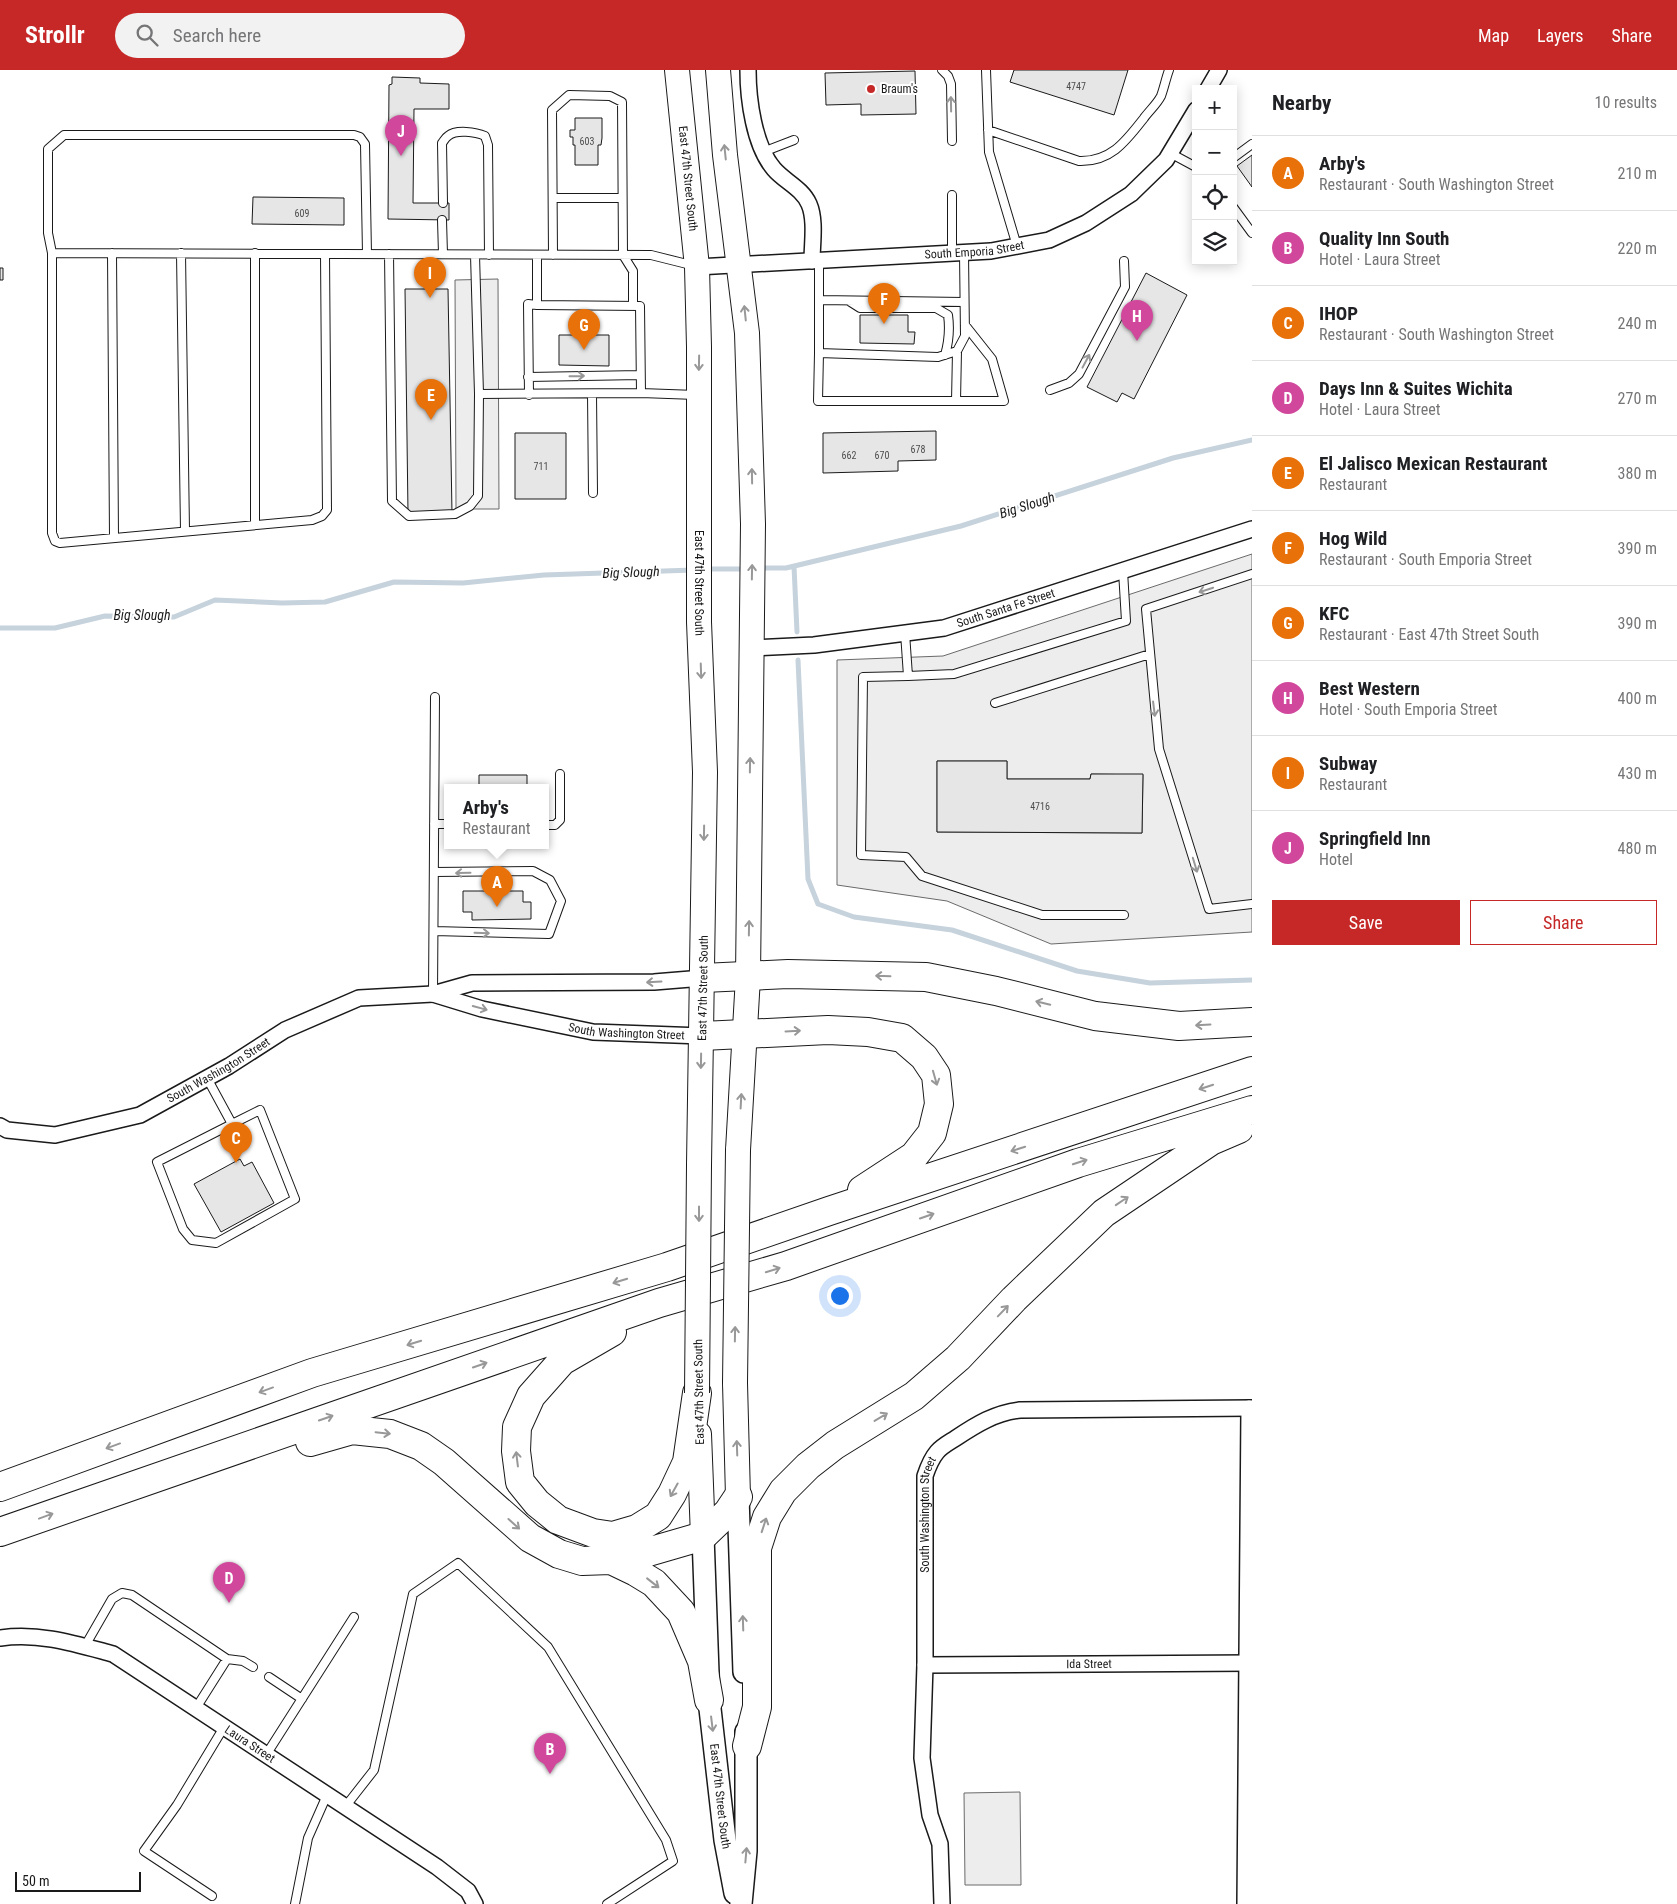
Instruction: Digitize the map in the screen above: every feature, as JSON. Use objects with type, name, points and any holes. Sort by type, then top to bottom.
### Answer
[{"type":"highway","points":[[703,978],[788,974],[926,977],[996,991],[1096,1016],[1179,1026],[1252,1022]]},
{"type":"highway","points":[[702,1036],[828,1030],[868,1032],[902,1038],[924,1057],[936,1075],[939,1104],[932,1133],[914,1156],[829,1211]]},
{"type":"highway","points":[[0,1487],[312,1374],[667,1267],[829,1211],[1252,1072]]},
{"type":"highway","points":[[0,1532],[659,1303],[786,1266],[1078,1163],[1252,1110]]},
{"type":"highway","points":[[747,1746],[757,1707],[757,1548],[767,1517],[783,1491],[808,1466],[835,1445],[914,1396],[958,1358],[1014,1299],[1104,1213],[1211,1140],[1252,1123]]},
{"type":"highway","points":[[659,1303],[562,1362],[531,1396],[517,1427],[516,1451],[520,1482],[537,1503],[558,1520],[593,1533],[613,1536],[637,1529],[658,1516],[680,1479],[687,1462],[698,1393]]},
{"type":"highway","points":[[114,1492],[245,1461],[352,1430],[390,1434],[421,1446],[444,1462],[530,1538],[559,1554],[582,1561],[611,1560],[648,1552],[703,1536],[728,1512],[738,1497]]},
{"type":"highway","points":[[611,1560],[654,1583],[681,1612],[702,1661],[709,1700]]},
{"type":"main road","name":"East 47th Street South","points":[[677,70],[697,267],[699,347],[699,618],[705,772],[699,1165],[698,1393],[709,1700],[726,1840],[739,1904]]},
{"type":"main road","name":"East 47th Street South","points":[[718,70],[725,155],[740,264],[747,333],[753,524],[748,977],[738,1150],[735,1383],[747,1746],[746,1851],[739,1904]]},
{"type":"street","points":[[748,70],[755,132],[763,152],[774,169],[802,193],[809,205],[816,261]]},
{"type":"street","points":[[1210,85],[1219,70]]},
{"type":"street","name":"South Emporia Street","points":[[697,267],[991,251],[1049,240],[1086,223],[1131,194],[1166,160],[1192,117]]},
{"type":"street","name":"South Santa Fe Street","points":[[752,648],[814,645],[944,628],[1252,529]]},
{"type":"street","name":"South Washington Street","points":[[0,1126],[7,1130],[55,1134],[140,1114],[207,1078],[286,1030],[359,998],[433,994],[472,983],[654,982],[703,978]]},
{"type":"street","name":"South Washington Street","points":[[433,994],[482,1009],[592,1032],[702,1036]]},
{"type":"street","points":[[1245,1904],[1249,1663],[1250,1408]]},
{"type":"street","name":"South Washington Street","points":[[942,1904],[940,1844],[930,1816],[922,1758],[925,1665],[925,1476],[929,1463],[938,1451],[972,1427],[1006,1411],[1250,1408]]},
{"type":"street","name":"Laura Street","points":[[0,1638],[9,1636],[62,1640],[113,1654],[438,1867],[468,1891],[474,1904]]},
{"type":"street","name":"Ida Street","points":[[925,1665],[1249,1663]]},
{"type":"lane","points":[[942,70],[948,76],[951,84],[952,140]]},
{"type":"lane","points":[[986,70],[989,152],[1016,246]]},
{"type":"lane","points":[[988,130],[1079,160],[1090,161],[1104,157],[1114,152],[1160,97],[1169,70]]},
{"type":"lane","points":[[553,255],[552,110],[569,95],[610,96],[622,102],[623,255],[633,271],[632,305]]},
{"type":"lane","points":[[443,203],[442,143],[448,136],[455,133],[478,133],[485,136],[488,145],[489,254]]},
{"type":"lane","points":[[325,254],[327,510],[322,516],[312,520],[60,543],[55,541],[52,533],[52,253],[48,233],[48,149],[64,134],[345,135],[360,137],[365,144],[368,254]]},
{"type":"lane","points":[[763,152],[794,140]]},
{"type":"lane","points":[[1237,155],[1252,144]]},
{"type":"lane","points":[[1170,153],[1192,165]]},
{"type":"lane","points":[[952,195],[965,325],[965,336],[957,351],[956,402]]},
{"type":"lane","points":[[553,198],[622,198]]},
{"type":"lane","points":[[1237,212],[1252,233]]},
{"type":"lane","points":[[442,220],[443,254]]},
{"type":"lane","points":[[112,252],[114,538]]},
{"type":"lane","points":[[52,253],[651,255],[697,267]]},
{"type":"lane","points":[[181,253],[185,531]]},
{"type":"lane","points":[[255,253],[255,525]]},
{"type":"lane","points":[[389,254],[392,501],[410,516],[455,514],[470,506],[478,496],[479,394],[475,254]]},
{"type":"lane","points":[[536,255],[537,305]]},
{"type":"lane","points":[[816,261],[819,300],[818,401],[1004,402],[992,359],[965,325]]},
{"type":"lane","points":[[1050,390],[1070,383],[1079,374],[1125,287],[1124,261]]},
{"type":"lane","points":[[819,300],[964,302]]},
{"type":"lane","points":[[848,300],[860,308],[926,307],[943,311],[948,315],[949,330],[945,355]]},
{"type":"lane","points":[[529,395],[528,304],[640,306],[641,393]]},
{"type":"lane","points":[[819,353],[938,357],[957,351]]},
{"type":"lane","points":[[528,377],[640,375]]},
{"type":"lane","points":[[479,394],[641,393],[698,395]]},
{"type":"lane","points":[[592,394],[593,493]]},
{"type":"lane","points":[[1123,570],[1126,622],[954,674],[863,677],[861,855],[906,857],[922,876],[1042,915],[1124,915]]},
{"type":"lane","points":[[1252,574],[1146,609],[1159,749],[1209,908],[1252,904]]},
{"type":"lane","points":[[905,633],[908,676]]},
{"type":"lane","points":[[995,703],[1150,654]]},
{"type":"lane","points":[[433,994],[435,697]]},
{"type":"lane","points":[[549,825],[555,825],[560,820],[560,774]]},
{"type":"lane","points":[[434,824],[444,824]]},
{"type":"lane","points":[[434,872],[534,871],[550,880],[561,901],[549,934],[434,932]]},
{"type":"lane","points":[[207,1078],[232,1124]]},
{"type":"lane","points":[[260,1110],[295,1199],[216,1243],[192,1240],[183,1228],[157,1162],[232,1124],[260,1110]]},
{"type":"lane","points":[[345,1807],[374,1770],[412,1594],[458,1563],[548,1647],[666,1840],[673,1861],[608,1904]]},
{"type":"lane","points":[[85,1646],[112,1599],[122,1593],[132,1595],[227,1659],[243,1661],[253,1667]]},
{"type":"lane","points":[[266,1755],[354,1617]]},
{"type":"lane","points":[[196,1708],[227,1659]]},
{"type":"lane","points":[[269,1677],[302,1699]]},
{"type":"lane","points":[[212,1896],[144,1851],[177,1805],[224,1727]]},
{"type":"lane","points":[[295,1904],[308,1838],[327,1795]]},
{"type":"shaded area","points":[[498,279],[499,509],[456,509],[455,280]]},
{"type":"shaded area","points":[[1252,554],[1252,932],[1051,944],[947,901],[837,885],[837,660],[943,656]],"holes":[[[937,761],[1007,761],[1007,779],[1090,779],[1091,774],[1143,775],[1142,833],[937,832]]]},
{"type":"shaded area","points":[[1020,1792],[1021,1885],[965,1885],[964,1793]]},
{"type":"building","points":[[1014,70],[1128,70],[1114,115],[1010,82]]},
{"type":"building","name":"Braum's","points":[[915,71],[916,114],[861,115],[861,104],[826,105],[825,73]]},
{"type":"building","points":[[392,77],[420,78],[420,83],[449,84],[449,109],[414,109],[413,203],[449,203],[449,220],[388,219],[389,85],[392,84]]},
{"type":"building","points":[[575,118],[602,118],[601,145],[598,145],[598,165],[575,165],[575,145],[573,145],[573,137],[570,137],[570,130],[575,130]]},
{"type":"building","points":[[1252,155],[1252,187],[1237,166]]},
{"type":"building","points":[[253,197],[344,198],[344,225],[252,224]]},
{"type":"building","points":[[0,268],[3,268],[3,280],[0,280]]},
{"type":"building","points":[[1146,273],[1187,295],[1134,399],[1122,393],[1117,402],[1087,387]]},
{"type":"building","points":[[405,289],[448,289],[452,512],[408,513]]},
{"type":"building","points":[[860,315],[908,315],[908,332],[915,332],[914,344],[860,343]]},
{"type":"building","points":[[559,335],[609,335],[609,366],[559,365]]},
{"type":"building","points":[[936,431],[936,460],[898,461],[898,471],[823,473],[823,433]]},
{"type":"building","points":[[515,433],[566,433],[566,499],[515,499]]},
{"type":"building","points":[[937,761],[1007,761],[1007,779],[1090,779],[1091,774],[1143,774],[1142,833],[937,832]]},
{"type":"building","points":[[479,775],[527,775],[527,784],[479,784]]},
{"type":"building","points":[[463,891],[523,891],[523,902],[531,902],[531,919],[472,920],[472,912],[463,912]]},
{"type":"building","points":[[240,1159],[244,1166],[252,1162],[274,1203],[221,1232],[194,1184]]},
{"type":"waterway","name":"Big Slough","points":[[758,568],[786,568],[961,526],[1173,458],[1252,440]]},
{"type":"waterway","points":[[794,566],[797,632]]},
{"type":"waterway","name":"Big Slough","points":[[705,569],[747,569]]},
{"type":"waterway","name":"Big Slough","points":[[0,628],[55,628],[105,616],[174,617],[215,600],[282,603],[325,602],[394,582],[463,583],[544,575],[694,570]]},
{"type":"waterway","points":[[798,660],[808,879],[818,904],[854,917],[952,930],[1077,971],[1150,983],[1252,980]]},
{"type":"place","name":"Braum's","points":[[871,89]]},
{"type":"place","name":"Springfield Inn","points":[[401,156]]},
{"type":"place","name":"Subway","points":[[430,298]]},
{"type":"place","name":"Hog Wild","points":[[884,324]]},
{"type":"place","name":"Best Western","points":[[1137,341]]},
{"type":"place","name":"KFC","points":[[584,350]]},
{"type":"place","name":"El Jalisco Mexican Restaurant","points":[[431,420]]},
{"type":"place","name":"Arby's","points":[[497,907]]},
{"type":"place","name":"IHOP","points":[[236,1163]]},
{"type":"place","name":"Days Inn & Suites Wichita","points":[[229,1603]]},
{"type":"place","name":"Quality Inn South","points":[[550,1774]]}]
